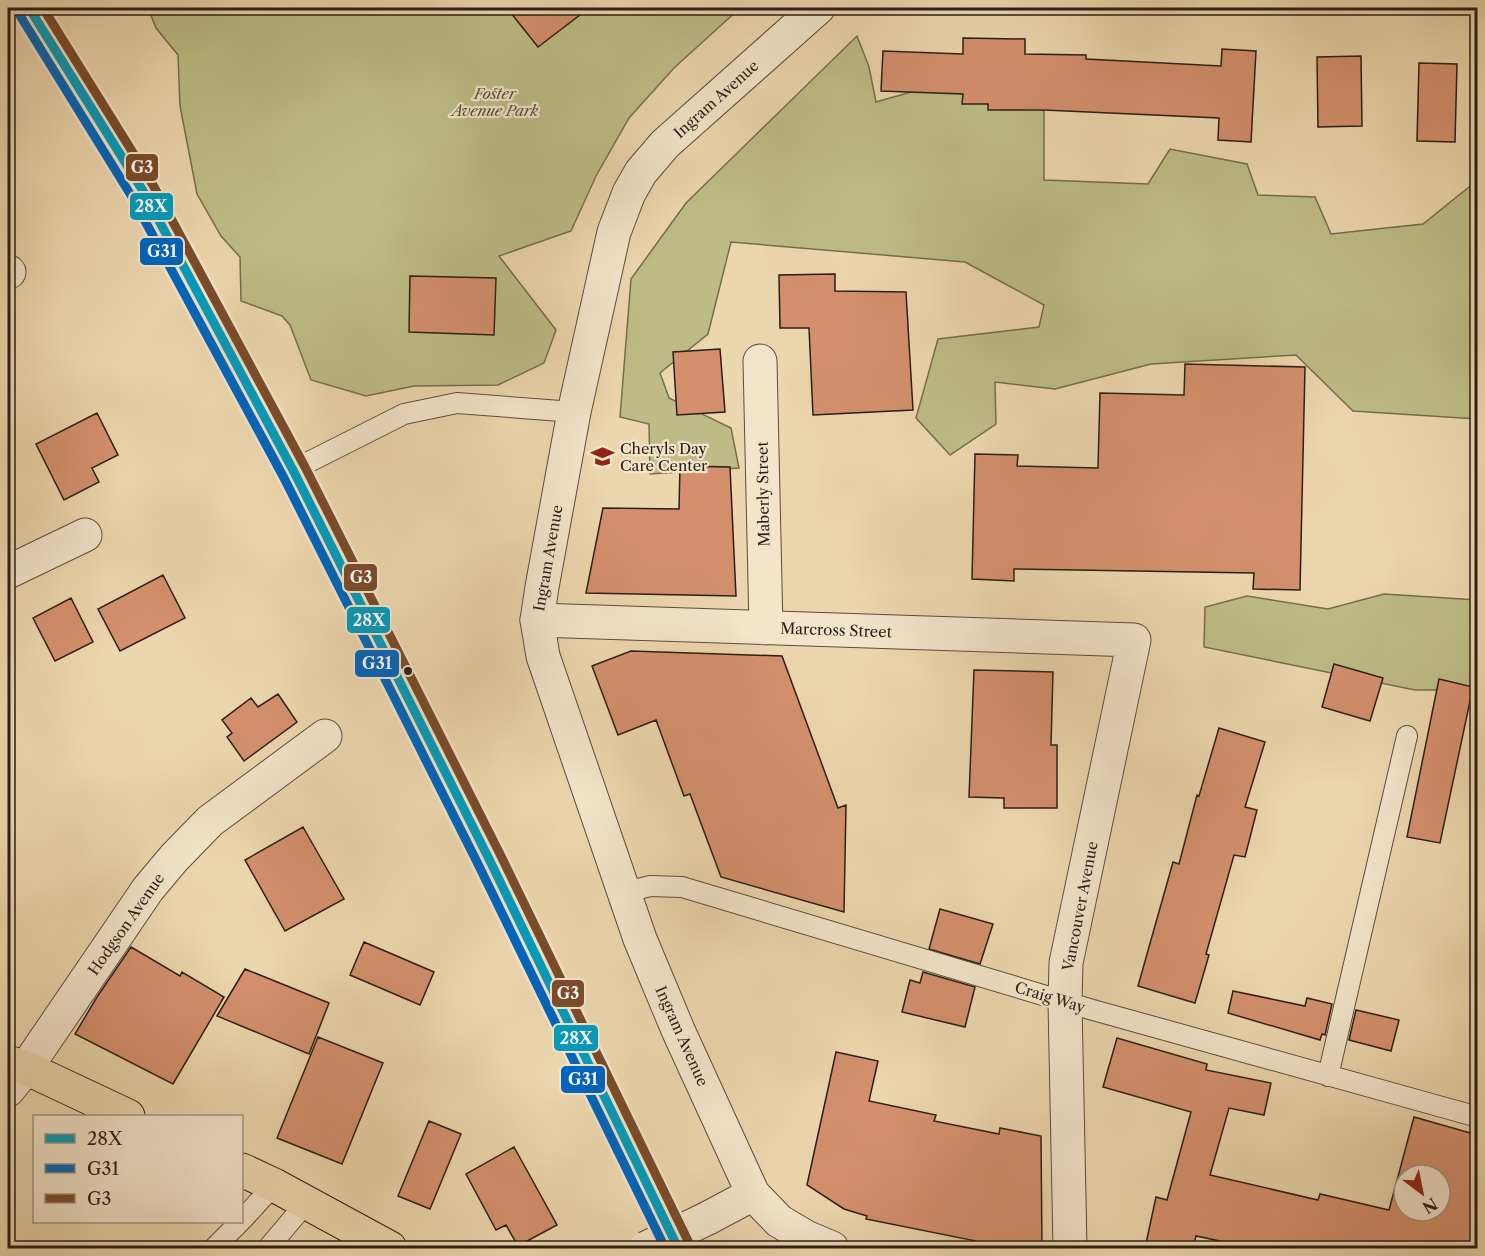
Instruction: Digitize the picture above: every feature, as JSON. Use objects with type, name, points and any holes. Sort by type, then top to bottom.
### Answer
[{"type":"main road","points":[[14,1074],[125,1115]]},
{"type":"main road","points":[[243,1170],[390,1248]]},
{"type":"street","name":"Ingram Avenue","points":[[818,8],[665,144],[641,172],[629,193],[614,232],[574,412],[537,620],[543,656],[640,939],[678,1030],[753,1194],[779,1221],[806,1237],[832,1248]]},
{"type":"street","name":"Maberly Street","points":[[760,361],[766,628]]},
{"type":"street","points":[[8,572],[85,535]]},
{"type":"street","name":"Marcross Street","points":[[537,620],[1134,640]]},
{"type":"street","name":"Vancouver Avenue","points":[[1070,1248],[1066,963],[1134,640]]},
{"type":"street","name":"Hodgson Avenue","points":[[14,1074],[148,889],[174,858],[210,821],[325,736]]},
{"type":"street","points":[[646,1248],[753,1194]]},
{"type":"lane","points":[[29,8],[156,214],[293,470],[421,721],[678,1248]]},
{"type":"lane","points":[[293,470],[404,414],[457,404],[574,412]]},
{"type":"lane","points":[[1328,1076],[1407,736]]},
{"type":"lane","name":"Craig Way","points":[[623,893],[650,886],[682,887],[1065,1002],[1478,1117]]},
{"type":"lane","points":[[243,1219],[274,1185]]},
{"type":"lane","points":[[268,1248],[306,1203]]},
{"type":"lane","points":[[214,1248],[239,1223]]},
{"type":"green space","name":"Foster Avenue Park","points":[[148,8],[740,8],[674,68],[629,118],[596,176],[571,231],[499,256],[556,330],[544,363],[498,385],[414,386],[366,396],[311,380],[290,325],[282,316],[241,301],[240,257],[221,236],[197,194],[180,106],[178,55],[156,28]]},
{"type":"green space","points":[[857,36],[869,67],[876,102],[953,80],[1044,111],[1044,180],[1148,184],[1170,149],[1247,164],[1258,195],[1315,197],[1331,234],[1423,224],[1474,183],[1477,183],[1477,419],[1353,411],[1296,355],[1151,364],[1055,389],[995,382],[996,424],[950,455],[916,418],[938,339],[1039,327],[1044,305],[965,262],[731,242],[708,334],[660,373],[669,398],[731,428],[739,468],[650,474],[649,424],[620,417],[631,279],[686,203]]},
{"type":"green space","points":[[1384,594],[1477,600],[1477,690],[1415,690],[1204,647],[1205,607],[1247,596],[1328,609]]},
{"type":"building","points":[[507,8],[589,8],[538,47]]},
{"type":"building","points":[[963,38],[1025,39],[1025,54],[1086,55],[1086,59],[1221,66],[1222,49],[1256,51],[1251,142],[1218,140],[1219,118],[1044,110],[988,110],[988,104],[962,104],[963,94],[881,91],[883,51],[963,54]]},
{"type":"building","points":[[1361,56],[1362,126],[1318,127],[1317,57]]},
{"type":"building","points":[[1419,63],[1457,64],[1455,142],[1417,141]]},
{"type":"building","points":[[835,274],[835,291],[906,292],[913,410],[813,415],[809,328],[780,328],[779,275]]},
{"type":"building","points":[[410,276],[496,278],[494,335],[409,332]]},
{"type":"building","points":[[720,349],[725,412],[677,415],[673,352]]},
{"type":"building","points":[[1185,364],[1305,367],[1300,590],[1253,589],[1254,573],[1014,569],[1014,581],[972,579],[975,454],[1018,455],[1017,466],[1098,468],[1100,393],[1184,395]]},
{"type":"building","points":[[97,413],[118,455],[92,468],[99,482],[64,500],[36,444]]},
{"type":"building","points":[[680,466],[730,467],[736,596],[586,593],[603,508],[679,509]]},
{"type":"building","points":[[163,575],[185,618],[120,651],[98,609]]},
{"type":"building","points":[[71,598],[93,642],[55,661],[33,618]]},
{"type":"building","points":[[631,651],[782,656],[838,808],[846,805],[844,912],[721,877],[690,794],[684,796],[656,720],[618,735],[592,666]]},
{"type":"building","points":[[1334,664],[1383,678],[1370,721],[1322,707]]},
{"type":"building","points":[[974,670],[1053,672],[1051,745],[1057,745],[1057,808],[1004,808],[1004,798],[969,797]]},
{"type":"building","points":[[1439,679],[1473,687],[1440,843],[1407,837]]},
{"type":"building","points":[[278,694],[297,722],[244,761],[227,737],[232,733],[222,720],[251,698],[258,707]]},
{"type":"building","points":[[1219,728],[1265,742],[1245,807],[1257,810],[1245,857],[1234,855],[1206,954],[1209,955],[1195,1003],[1138,986],[1173,862],[1179,864],[1197,795],[1199,796]]},
{"type":"building","points":[[303,827],[344,899],[285,931],[245,860]]},
{"type":"building","points":[[940,909],[993,924],[980,964],[929,949]]},
{"type":"building","points":[[364,942],[434,972],[420,1005],[350,975]]},
{"type":"building","points":[[131,947],[180,976],[182,972],[224,997],[173,1084],[75,1034]]},
{"type":"building","points":[[245,969],[329,1003],[309,1054],[217,1016]]},
{"type":"building","points":[[923,972],[975,987],[965,1027],[902,1012],[910,980],[920,983]]},
{"type":"building","points":[[1233,991],[1305,1006],[1307,998],[1332,1004],[1325,1035],[1322,1034],[1320,1040],[1228,1013]]},
{"type":"building","points":[[1356,1010],[1399,1020],[1391,1051],[1349,1040]]},
{"type":"building","points":[[318,1037],[383,1063],[342,1164],[277,1138]]},
{"type":"building","points":[[1117,1038],[1207,1064],[1206,1070],[1271,1083],[1264,1115],[1229,1108],[1210,1175],[1318,1200],[1320,1194],[1389,1210],[1392,1199],[1392,1223],[1452,1223],[1452,1163],[1402,1163],[1414,1117],[1474,1134],[1471,1148],[1478,1149],[1478,1248],[1253,1248],[1196,1236],[1193,1248],[1145,1248],[1156,1197],[1167,1200],[1191,1112],[1103,1087]]},
{"type":"building","points":[[836,1052],[878,1061],[869,1101],[936,1115],[934,1121],[999,1134],[1000,1128],[1041,1136],[1042,1248],[975,1248],[976,1241],[866,1219],[867,1216],[844,1209],[807,1185]]},
{"type":"building","points":[[429,1121],[461,1134],[430,1209],[398,1196]]},
{"type":"building","points":[[514,1147],[557,1225],[518,1246],[506,1225],[496,1230],[466,1174]]},
{"type":"transit line","name":"28X","points":[[29,8],[143,191],[294,472],[489,859],[678,1248]]},
{"type":"transit line","name":"G3","points":[[43,8],[153,185],[305,467],[500,854],[689,1243]]},
{"type":"transit line","name":"G31","points":[[19,14],[132,197],[284,478],[478,864],[665,1248]]},
{"type":"place","name":"Cheryls Day Care Center","points":[[602,457]]}]
